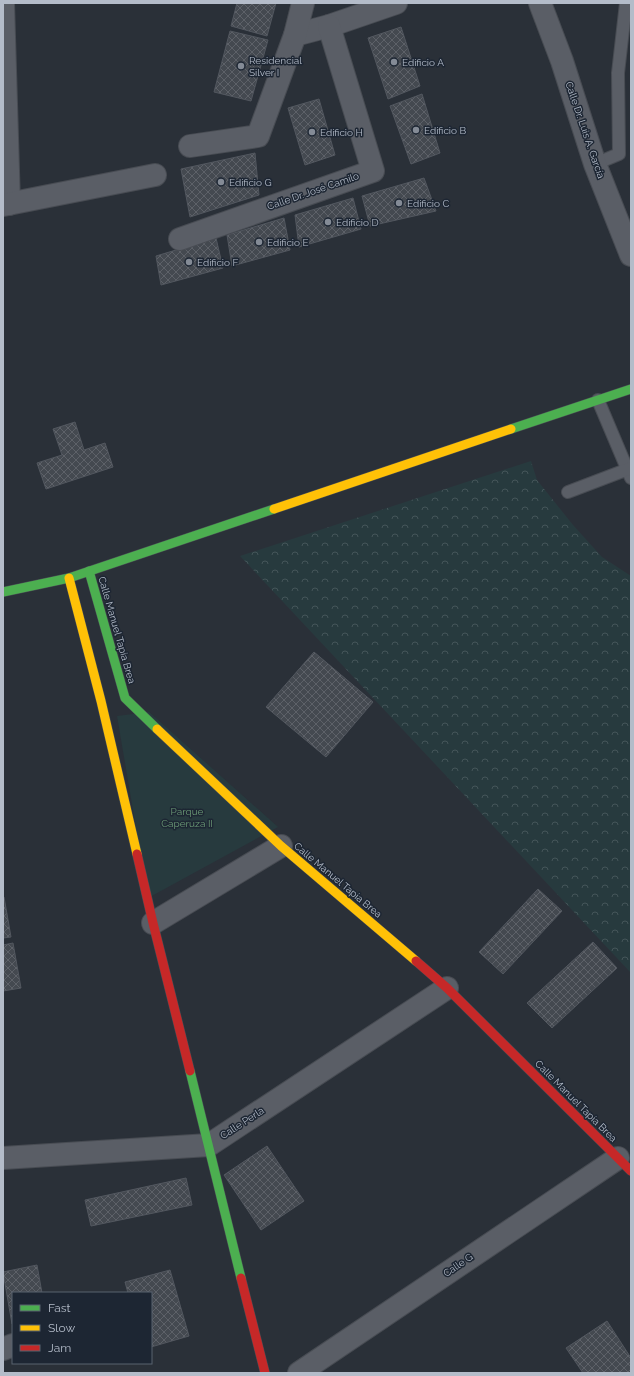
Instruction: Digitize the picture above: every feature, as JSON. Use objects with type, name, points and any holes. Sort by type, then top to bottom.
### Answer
[{"type":"street","points":[[3,3],[6,204],[154,175]]},
{"type":"street","points":[[190,146],[258,136],[295,35],[303,3]]},
{"type":"street","points":[[295,35],[329,26],[396,3]]},
{"type":"street","name":"Calle Dr. Luis A. García","points":[[540,3],[562,61],[595,164],[631,255]]},
{"type":"street","name":"Calle Dr. José Camilo","points":[[180,238],[373,170],[329,26]]},
{"type":"street","points":[[3,592],[69,578],[631,389]]},
{"type":"street","name":"Calle Manuel Tapia Brea","points":[[89,571],[125,698],[281,846],[447,988],[624,1164]]},
{"type":"street","points":[[69,578],[101,701],[153,924],[265,1373]]},
{"type":"street","points":[[101,701],[125,698]]},
{"type":"street","points":[[153,924],[281,846]]},
{"type":"street","name":"Calle Perla","points":[[3,1158],[209,1145],[447,988]]},
{"type":"street","name":"Calle G","points":[[299,1373],[624,1164]]},
{"type":"lane","points":[[595,164],[619,154],[618,73],[626,3]]},
{"type":"lane","points":[[568,492],[630,472],[598,400]]},
{"type":"green space","points":[[531,461],[537,480],[573,525],[602,557],[631,576],[631,973],[240,556]]},
{"type":"green space","name":"Parque Caperuza II","points":[[149,712],[278,827],[148,898],[117,716]]},
{"type":"building","points":[[237,3],[276,3],[267,36],[231,26]]},
{"type":"building","name":"Edificio A","points":[[401,27],[420,86],[388,99],[368,38]]},
{"type":"building","name":"Residencial Silver I","points":[[230,31],[268,40],[251,101],[214,92]]},
{"type":"building","name":"Edificio B","points":[[422,94],[440,153],[411,164],[390,106]]},
{"type":"building","name":"Edificio H","points":[[319,99],[335,155],[305,165],[288,108]]},
{"type":"building","name":"Edificio G","points":[[255,153],[259,195],[190,217],[181,169]]},
{"type":"building","name":"Edificio C","points":[[424,178],[436,211],[370,226],[362,196]]},
{"type":"building","name":"Edificio D","points":[[353,198],[361,229],[299,247],[295,215]]},
{"type":"building","name":"Edificio E","points":[[284,218],[290,250],[232,266],[227,235]]},
{"type":"building","name":"Edificio F","points":[[216,238],[223,268],[161,285],[156,256]]},
{"type":"building","points":[[75,422],[84,450],[105,443],[113,467],[46,489],[37,463],[62,455],[53,429]]},
{"type":"building","points":[[314,652],[373,702],[326,757],[266,707]]},
{"type":"building","points":[[538,889],[562,911],[503,974],[479,952]]},
{"type":"building","points":[[3,897],[11,937],[3,938]]},
{"type":"building","points":[[593,942],[617,968],[552,1028],[527,1003]]},
{"type":"building","points":[[13,943],[21,988],[3,991],[3,945]]},
{"type":"building","points":[[267,1146],[304,1201],[261,1230],[224,1175]]},
{"type":"building","points":[[186,1178],[192,1205],[91,1226],[85,1200]]},
{"type":"building","points":[[37,1265],[42,1292],[12,1292],[12,1324],[3,1272]]},
{"type":"building","points":[[170,1270],[189,1336],[152,1347],[152,1292],[128,1292],[125,1282]]},
{"type":"building","points":[[607,1321],[631,1358],[631,1373],[583,1373],[566,1348]]},
{"type":"traffic: fast","points":[[511,429],[631,389]]},
{"type":"traffic: fast","points":[[3,592],[69,578],[274,509]]},
{"type":"traffic: fast","points":[[89,571],[125,698],[157,729]]},
{"type":"traffic: fast","points":[[190,1071],[241,1278]]},
{"type":"traffic: slow","points":[[274,509],[511,429]]},
{"type":"traffic: slow","points":[[69,578],[101,701],[137,854]]},
{"type":"traffic: slow","points":[[157,729],[281,846],[416,961]]},
{"type":"traffic: jam","points":[[137,854],[190,1071]]},
{"type":"traffic: jam","points":[[416,961],[447,988],[631,1171]]},
{"type":"traffic: jam","points":[[241,1278],[265,1373]]},
{"type":"place","name":"Edificio A","points":[[394,62]]},
{"type":"place","name":"Residencial Silver I","points":[[241,66]]},
{"type":"place","name":"Edificio B","points":[[416,130]]},
{"type":"place","name":"Edificio H","points":[[312,132]]},
{"type":"place","name":"Edificio G","points":[[221,182]]},
{"type":"place","name":"Edificio C","points":[[399,203]]},
{"type":"place","name":"Edificio D","points":[[328,222]]},
{"type":"place","name":"Edificio E","points":[[259,242]]},
{"type":"place","name":"Edificio F","points":[[189,262]]}]
